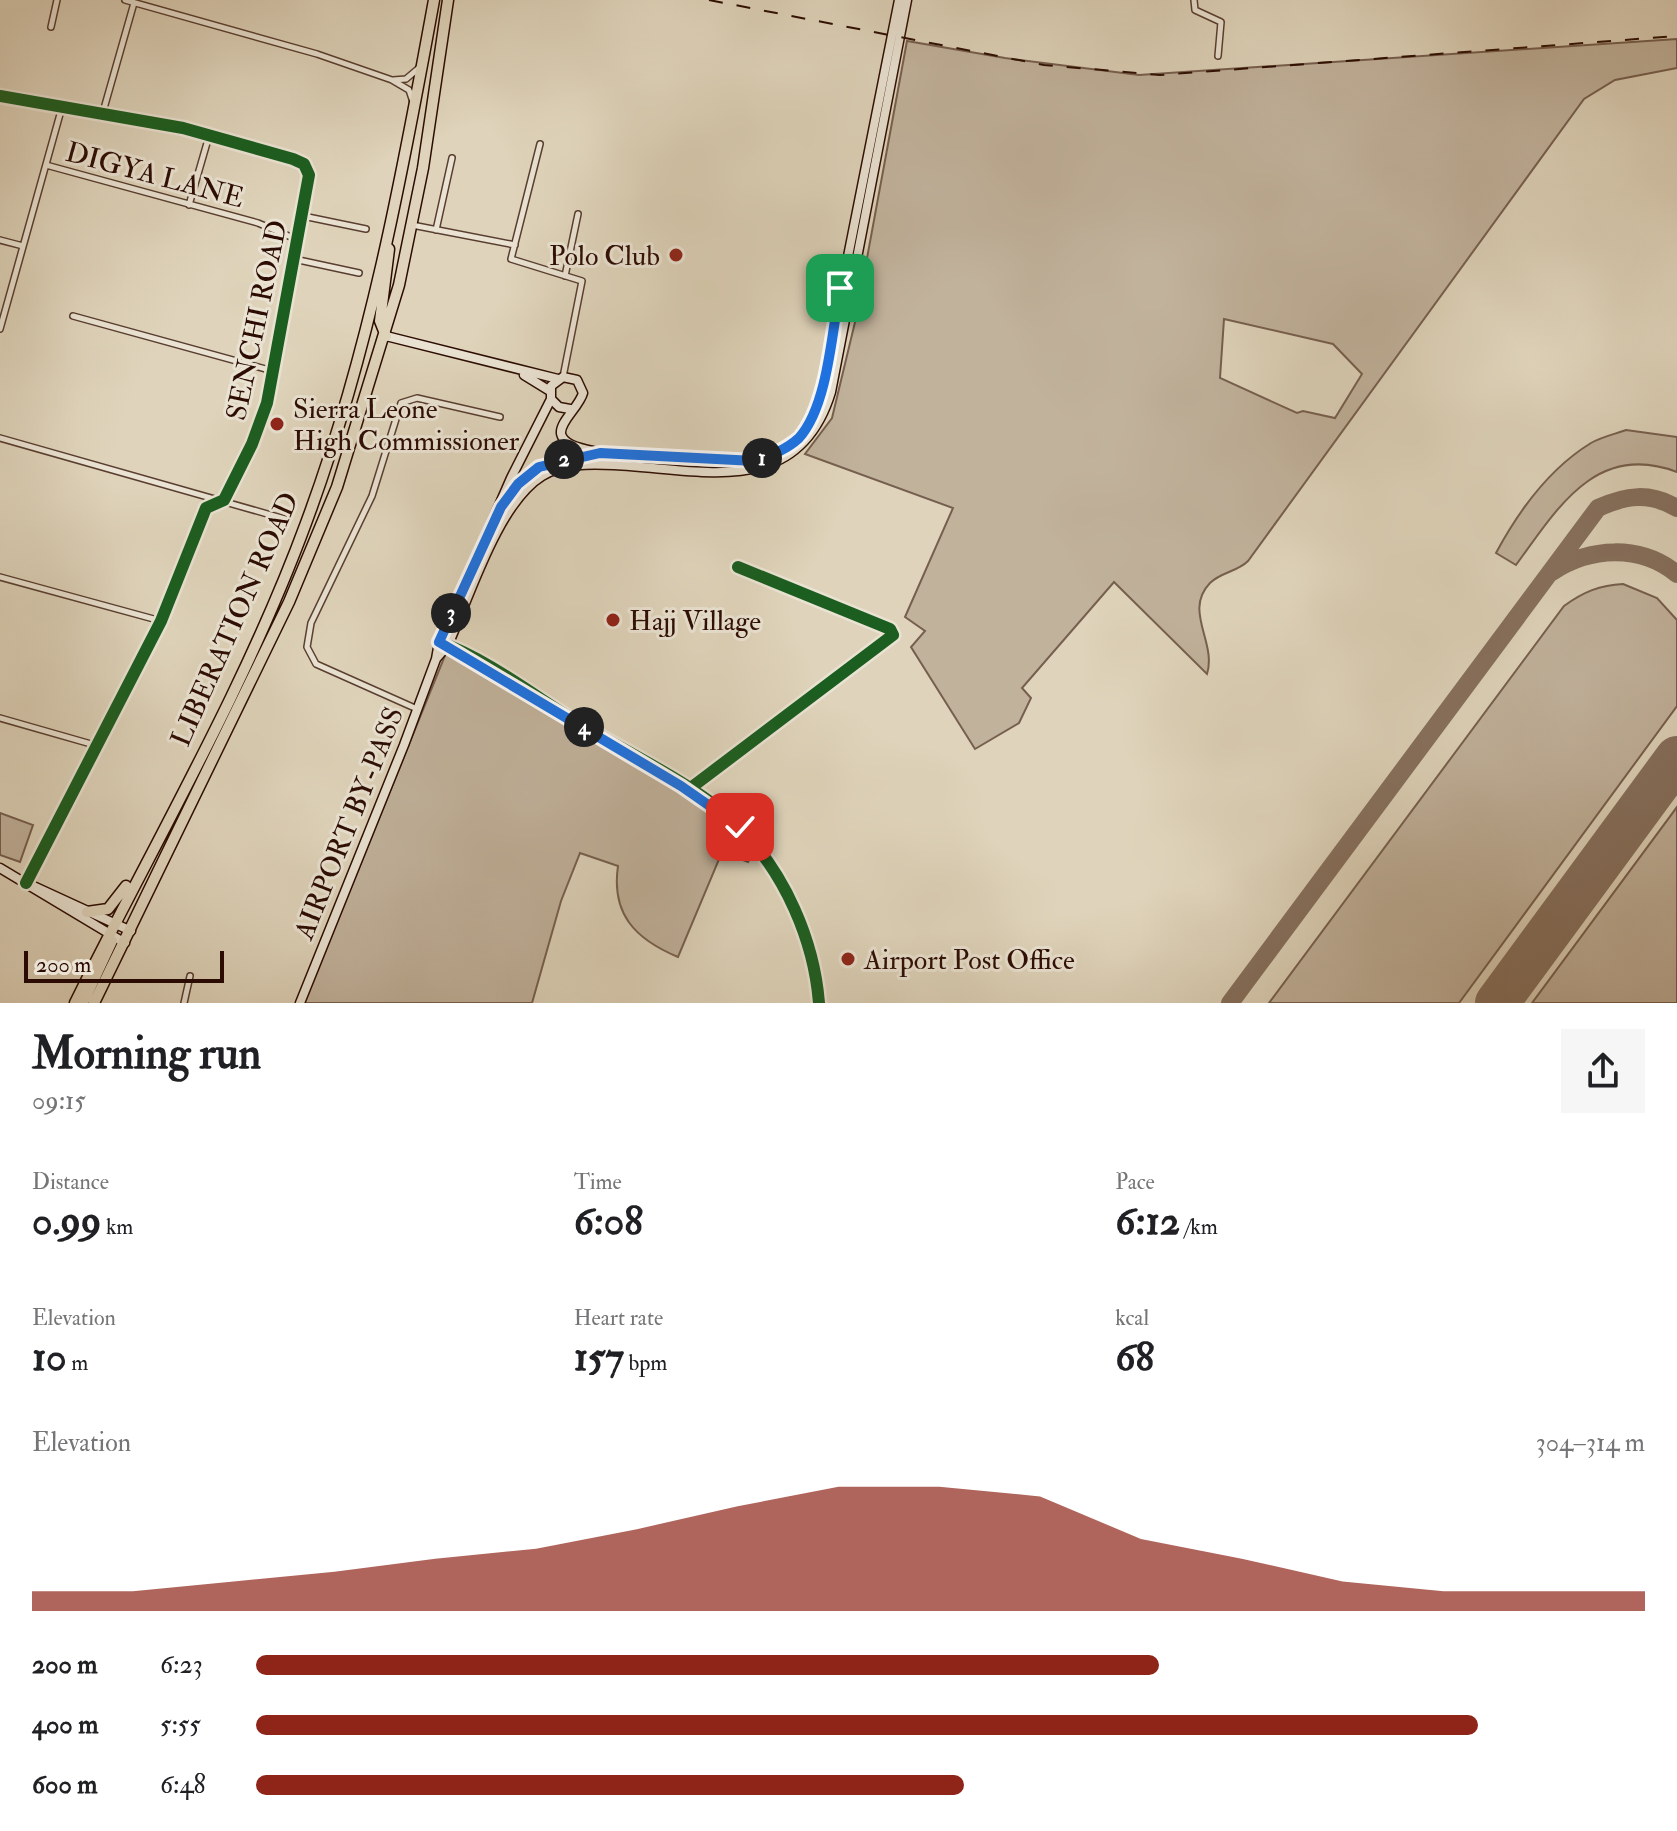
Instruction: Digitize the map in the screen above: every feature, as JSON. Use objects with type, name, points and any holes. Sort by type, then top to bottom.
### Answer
[{"type":"highway","name":"LIBERATION ROAD","points":[[75,1003],[254,645],[306,525],[336,436],[387,239],[434,0]]},
{"type":"highway","name":"LIBERATION ROAD","points":[[94,1003],[295,588],[337,487],[386,336],[412,225],[448,0]]},
{"type":"highway","points":[[386,336],[380,321],[389,271],[387,239]]},
{"type":"highway","points":[[87,912],[102,911],[113,905],[141,870]]},
{"type":"highway","points":[[83,1003],[111,936]]},
{"type":"main road","points":[[386,336],[512,370],[570,377],[581,386],[581,400],[570,409],[562,427],[567,441],[578,448],[600,453],[755,461],[789,446],[806,428],[820,396],[899,0]]},
{"type":"main road","name":"AIRPORT BY-PASS","points":[[443,643],[509,513],[533,483],[562,468],[604,465],[750,471],[787,458],[807,443],[821,419],[831,392],[907,0]]},
{"type":"main road","points":[[512,370],[551,395],[559,407],[570,409]]},
{"type":"main road","points":[[551,395],[560,378]]},
{"type":"main road","name":"AIRPORT BY-PASS","points":[[300,1003],[436,659],[511,478],[551,395]]},
{"type":"main road","points":[[501,507],[518,484],[539,467],[600,453]]},
{"type":"main road","points":[[443,643],[688,790],[740,827],[786,895],[809,945],[819,1003]]},
{"type":"main road","points":[[0,868],[125,943]]},
{"type":"main road","points":[[26,883],[131,931]]},
{"type":"street","points":[[51,27],[57,0]]},
{"type":"street","points":[[125,0],[317,54],[392,80],[409,90],[414,106]]},
{"type":"street","points":[[1194,0],[1195,10],[1221,22],[1218,56]]},
{"type":"street","points":[[103,112],[134,3]]},
{"type":"street","points":[[392,80],[412,76],[422,65]]},
{"type":"street","name":"SENCHI ROAD","points":[[0,96],[103,112],[209,136],[304,164],[309,175],[273,371],[257,432],[224,500],[206,508],[161,621],[26,883]]},
{"type":"street","points":[[0,329],[62,107]]},
{"type":"street","points":[[189,205],[209,136]]},
{"type":"street","points":[[540,144],[511,261],[582,282],[560,378]]},
{"type":"street","points":[[436,230],[452,158]]},
{"type":"street","name":"DIGYA LANE","points":[[46,165],[258,223],[298,240]]},
{"type":"street","points":[[565,276],[578,214]]},
{"type":"street","points":[[303,216],[366,229]]},
{"type":"street","points":[[412,225],[515,245]]},
{"type":"street","points":[[0,240],[23,246]]},
{"type":"street","points":[[294,259],[359,273]]},
{"type":"street","points":[[73,316],[273,371]]},
{"type":"street","points":[[417,710],[316,664],[307,647],[311,623],[372,496],[401,403],[417,398],[500,417]]},
{"type":"street","points":[[0,438],[285,519]]},
{"type":"street","points":[[688,790],[893,635],[890,629],[738,567]]},
{"type":"street","points":[[0,577],[161,621]]},
{"type":"street","points":[[0,718],[98,746]]},
{"type":"street","points":[[184,1003],[190,976]]},
{"type":"shaded area","points":[[1677,39],[1677,68],[1615,80],[1584,99],[1248,561],[1210,583],[1200,605],[1208,650],[1207,674],[1114,582],[1022,688],[1031,698],[1019,723],[975,749],[911,647],[925,631],[905,617],[953,508],[805,454],[832,418],[856,318],[907,41],[1005,58],[1139,75]],"holes":[[[1224,319],[1333,344],[1362,374],[1335,418],[1303,411],[1297,413],[1220,378]]]},
{"type":"shaded area","points":[[1626,430],[1677,437],[1677,472],[1649,465],[1623,466],[1601,473],[1564,503],[1516,565],[1496,553],[1525,507],[1562,465],[1591,443]]},
{"type":"shaded area","points":[[1623,584],[1657,598],[1677,620],[1677,706],[1459,1003],[1269,1003],[1564,606],[1592,590]]},
{"type":"shaded area","points":[[446,653],[545,701],[703,801],[741,834],[754,852],[748,862],[722,852],[678,957],[650,942],[629,923],[618,898],[618,866],[580,853],[561,901],[532,1003],[304,1003]]},
{"type":"shaded area","points":[[1677,807],[1677,1003],[1532,1003]]},
{"type":"shaded area","points":[[0,813],[33,825],[20,862],[0,855]]},
{"type":"taxiway","points":[[1230,1003],[1598,508],[1618,500],[1638,497],[1657,499],[1677,508]]},
{"type":"taxiway","points":[[1552,572],[1582,558],[1615,552],[1647,558],[1677,574]]},
{"type":"runway","points":[[1497,1003],[1677,758]]},
{"type":"railway","points":[[709,0],[1044,65],[1160,75],[1677,36]]},
{"type":"cycle path","points":[[0,96],[183,128],[293,159],[304,164],[309,175],[267,403],[252,444],[224,500],[206,508],[161,621],[26,883]]},
{"type":"cycle path","points":[[688,790],[893,635],[890,629],[738,567]]},
{"type":"cycle path","points":[[439,642],[492,668],[576,722],[684,784],[740,828],[771,866],[794,909],[811,956],[819,1003]]},
{"type":"place","name":"Polo Club","points":[[676,255]]},
{"type":"place","name":"Sierra Leone High Commissioner","points":[[277,424]]},
{"type":"place","name":"Hajj Village","points":[[613,620]]},
{"type":"place","name":"Airport Post Office","points":[[848,959]]},
{"type":"route","points":[[740,827],[681,786],[485,666],[439,642],[501,507],[518,484],[539,467],[573,456],[600,453],[755,461],[789,446],[806,428],[818,404],[840,288]]}]
